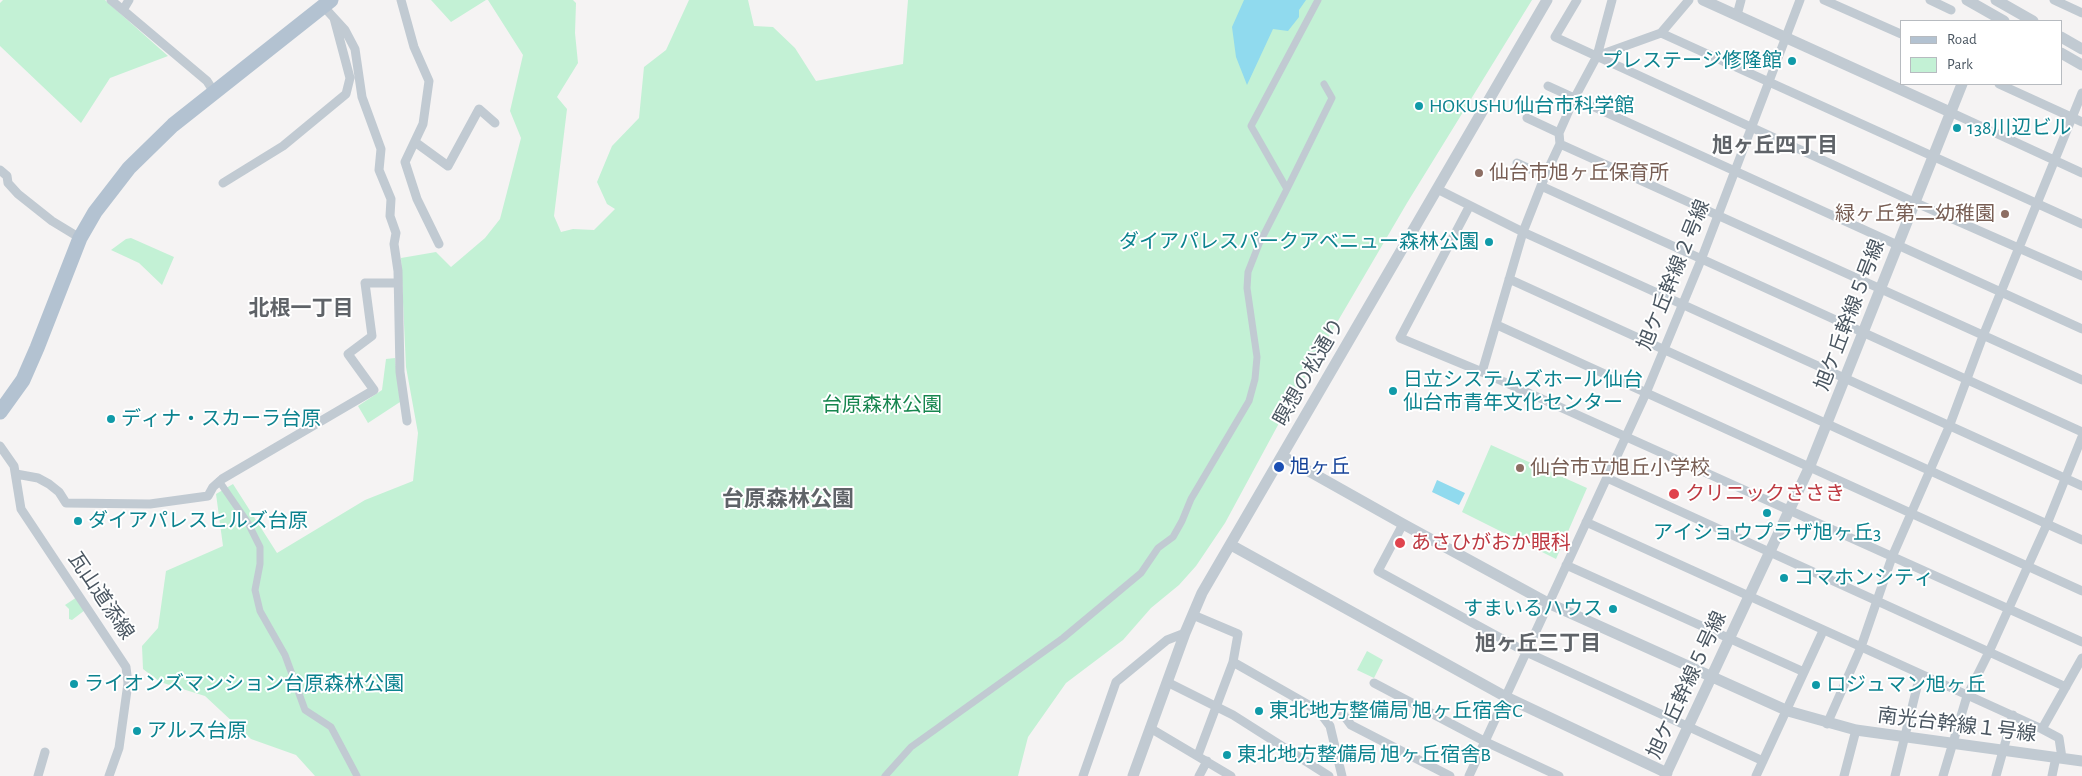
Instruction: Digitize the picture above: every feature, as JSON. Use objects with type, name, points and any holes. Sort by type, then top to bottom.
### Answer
[{"type":"main road","points":[[0,412],[22,380],[38,348],[80,238],[112,189],[147,147],[327,3]]},
{"type":"street","points":[[111,0],[207,81],[214,92]]},
{"type":"street","points":[[123,10],[128,0]]},
{"type":"street","points":[[402,0],[414,47],[429,81],[424,119],[416,142],[405,157],[405,162],[417,199],[439,244]]},
{"type":"street","points":[[1287,189],[1251,126],[1318,0]]},
{"type":"street","name":"瞑想の松通り","points":[[1133,776],[1185,633],[1202,592],[1547,0]]},
{"type":"street","points":[[1577,0],[1555,37],[1914,202],[2082,276]]},
{"type":"street","points":[[1482,372],[1523,232],[1560,144],[1559,133],[1574,99],[1597,56],[1612,0]]},
{"type":"street","points":[[1597,56],[1662,33],[1689,0]]},
{"type":"street","points":[[1702,0],[1787,37],[2082,173]]},
{"type":"street","points":[[1737,15],[1741,0]]},
{"type":"street","name":"旭ケ丘幹線２号線","points":[[1469,776],[1646,393],[1700,260],[1800,0]]},
{"type":"street","points":[[1824,0],[1900,34]]},
{"type":"street","points":[[1930,0],[1950,10]]},
{"type":"street","points":[[1967,0],[1989,17],[1997,0],[2031,20]]},
{"type":"street","points":[[2054,0],[2082,13]]},
{"type":"street","points":[[223,183],[284,146],[346,94],[350,78],[334,18],[327,3]]},
{"type":"street","points":[[334,18],[345,30],[355,49],[362,98],[381,149],[379,170],[391,199],[390,216],[396,233],[394,244],[398,284],[400,372],[408,422]]},
{"type":"street","points":[[1662,33],[1932,158],[2082,224]]},
{"type":"street","points":[[2062,38],[2082,49]]},
{"type":"street","points":[[2062,54],[2082,65]]},
{"type":"street","points":[[885,776],[911,747],[1063,638],[1142,572],[1158,548],[1172,537],[1250,402],[1255,380],[1257,357],[1246,288],[1248,272],[1259,244],[1332,98],[1324,84]]},
{"type":"street","name":"旭ケ丘幹線５号線","points":[[1669,775],[1688,727],[1809,468],[1962,85]]},
{"type":"street","points":[[2001,85],[2082,122]]},
{"type":"street","points":[[1548,86],[2082,329]]},
{"type":"street","points":[[1827,724],[1861,647],[1892,558],[1948,427],[2000,293],[2082,93]]},
{"type":"street","points":[[416,142],[448,166],[479,109],[495,123]]},
{"type":"street","points":[[1527,118],[1559,133]]},
{"type":"street","points":[[1560,144],[1879,290],[2082,380]]},
{"type":"street","points":[[1517,163],[1545,176]]},
{"type":"street","points":[[0,170],[7,176],[8,183],[18,194],[52,221],[80,238]]},
{"type":"street","points":[[1541,186],[1862,334],[2082,432]]},
{"type":"street","points":[[1437,189],[1469,207],[1523,232],[1948,427],[2082,486]]},
{"type":"street","points":[[1469,207],[1400,338],[1482,372],[2082,642]]},
{"type":"street","points":[[1509,279],[2082,540]]},
{"type":"street","points":[[16,474],[43,481],[59,492],[66,503],[150,504],[208,496],[219,481],[374,390],[348,354],[372,336],[365,283],[398,284]]},
{"type":"street","points":[[1497,325],[2082,591]]},
{"type":"street","points":[[1943,776],[1967,696],[2047,524],[2082,437]]},
{"type":"street","name":"瓦山道添線","points":[[0,446],[14,466],[21,509],[126,667],[128,683],[118,748],[109,776]]},
{"type":"street","name":"南光台幹線１号線","points":[[1282,456],[1548,603],[1788,711],[1827,724],[1856,730],[2059,757],[2082,762]]},
{"type":"street","points":[[1607,478],[2066,687]]},
{"type":"street","points":[[219,481],[248,523],[260,547],[260,564],[255,590],[260,611],[285,655],[305,710],[331,727],[357,776]]},
{"type":"street","points":[[1586,522],[1920,675],[2013,715],[2059,738],[2059,757],[2052,776]]},
{"type":"street","points":[[1403,524],[1378,571],[1526,652],[1763,761]]},
{"type":"street","points":[[1231,545],[1506,697],[1669,775]]},
{"type":"street","points":[[1566,565],[1804,672]]},
{"type":"street","points":[[1193,615],[1238,634],[1233,662],[1198,756]]},
{"type":"street","points":[[1756,776],[1824,631]]},
{"type":"street","points":[[1083,776],[1116,682],[1167,640],[1185,633]]},
{"type":"street","points":[[2042,729],[2082,658]]},
{"type":"street","points":[[1233,662],[1312,707],[1324,718],[1330,726],[1342,776]]},
{"type":"street","points":[[1895,776],[1920,675]]},
{"type":"street","points":[[1167,682],[1233,715],[1329,776]]},
{"type":"street","points":[[1374,683],[1486,742],[1559,776]]},
{"type":"street","points":[[1340,710],[1351,725],[1450,776]]},
{"type":"street","points":[[1996,776],[2013,715]]},
{"type":"street","points":[[1150,728],[1231,776]]},
{"type":"street","points":[[1844,776],[1856,730]]},
{"type":"street","points":[[38,776],[45,752]]},
{"type":"street","points":[[1199,776],[1207,762]]},
{"type":"green space","points":[[3,0],[105,0],[168,56],[110,78],[81,123],[0,46],[0,3]]},
{"type":"green space","points":[[431,0],[486,0],[451,22]]},
{"type":"green space","name":"台原森林公園","points":[[488,0],[573,0],[576,3],[575,33],[578,63],[557,97],[567,109],[554,216],[561,232],[573,229],[594,230],[615,209],[607,204],[597,182],[612,146],[639,118],[644,67],[666,50],[689,0],[748,0],[754,26],[773,27],[795,48],[816,81],[903,64],[908,0],[1532,0],[1407,203],[1291,401],[1225,523],[1196,566],[1179,585],[1151,608],[1123,640],[1066,683],[1028,737],[1018,776],[315,776],[296,755],[251,739],[205,696],[160,682],[143,669],[142,646],[158,628],[166,571],[223,546],[216,494],[233,484],[277,553],[365,500],[413,481],[418,433],[406,367],[401,258],[436,252],[451,267],[485,238],[500,219],[521,138],[510,111],[523,55]]},
{"type":"green space","points":[[131,238],[174,257],[162,285],[139,263],[111,250],[126,239]]},
{"type":"green space","points":[[395,358],[400,402],[368,423],[358,406],[382,390],[386,359]]},
{"type":"green space","points":[[1491,445],[1587,488],[1556,559],[1462,512]]},
{"type":"green space","points":[[77,597],[85,610],[72,620],[69,619],[69,609],[65,605]]},
{"type":"green space","points":[[1367,651],[1383,660],[1374,678],[1357,670]]},
{"type":"water","points":[[1244,0],[1306,0],[1299,10],[1299,17],[1288,31],[1273,29],[1247,85],[1236,57],[1232,27]]},
{"type":"water","points":[[1437,480],[1465,493],[1459,505],[1432,492]]},
{"type":"place","name":"プレステージ修隆館","points":[[1792,61]]},
{"type":"place","name":"HOKUSHU仙台市科学館","points":[[1419,106]]},
{"type":"place","name":"138川辺ビル","points":[[1957,128]]},
{"type":"place","name":"仙台市旭ヶ丘保育所","points":[[1479,173]]},
{"type":"place","name":"緑ヶ丘第二幼稚園","points":[[2005,214]]},
{"type":"place","name":"ダイアパレスパークアベニュー森林公園","points":[[1489,242]]},
{"type":"place","name":"日立システムズホール仙台 仙台市青年文化センター","points":[[1393,391]]},
{"type":"place","name":"ディナ・スカーラ台原","points":[[111,419]]},
{"type":"place","name":"旭ヶ丘","points":[[1279,467]]},
{"type":"place","name":"仙台市立旭丘小学校","points":[[1520,468]]},
{"type":"place","name":"クリニックささき","points":[[1674,494]]},
{"type":"place","name":"アイショウプラザ旭ヶ丘3","points":[[1767,513]]},
{"type":"place","name":"ダイアパレスヒルズ台原","points":[[78,521]]},
{"type":"place","name":"あさひがおか眼科","points":[[1400,543]]},
{"type":"place","name":"コマホンシティ","points":[[1784,578]]},
{"type":"place","name":"すまいるハウス","points":[[1613,609]]},
{"type":"place","name":"ライオンズマンション台原森林公園","points":[[74,684]]},
{"type":"place","name":"ロジュマン旭ヶ丘","points":[[1816,685]]},
{"type":"place","name":"東北地方整備局 旭ヶ丘宿舎C","points":[[1259,711]]},
{"type":"place","name":"アルス台原","points":[[137,731]]},
{"type":"place","name":"東北地方整備局 旭ヶ丘宿舎B","points":[[1227,755]]},
{"type":"district","name":"旭ヶ丘四丁目","points":[[1775,146]]},
{"type":"district","name":"北根一丁目","points":[[301,309]]},
{"type":"district","name":"台原森林公園","points":[[788,499]]},
{"type":"district","name":"旭ヶ丘三丁目","points":[[1538,644]]}]
